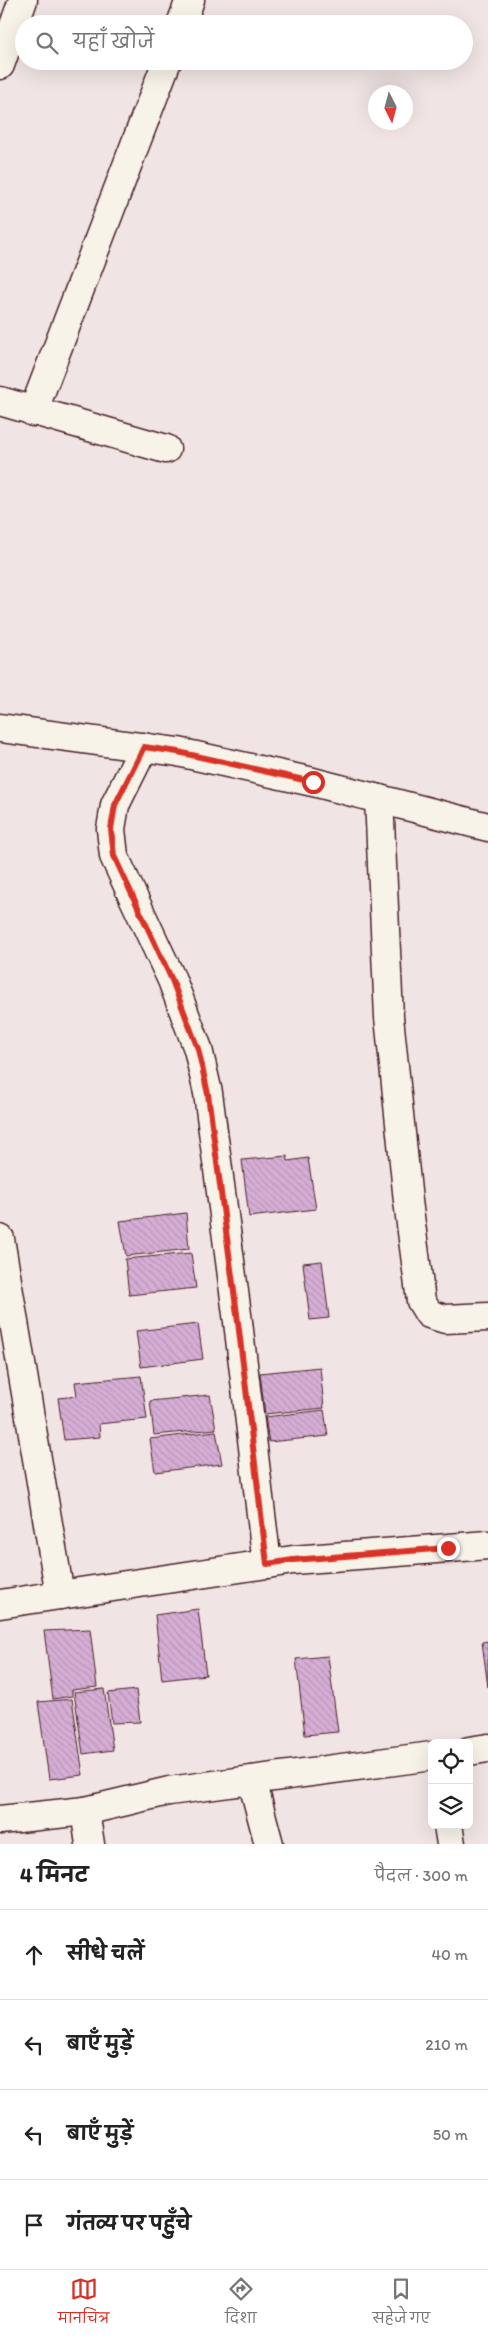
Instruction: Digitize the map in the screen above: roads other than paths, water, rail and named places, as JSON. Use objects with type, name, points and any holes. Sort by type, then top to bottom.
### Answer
[{"type":"street","points":[[19,15],[24,0]]},
{"type":"street","points":[[184,15],[190,0]]},
{"type":"street","points":[[0,66],[15,25]]},
{"type":"street","points":[[33,412],[164,70]]},
{"type":"street","points":[[0,401],[166,449]]},
{"type":"street","points":[[0,728],[188,754],[313,782],[488,827]]},
{"type":"street","points":[[144,747],[115,805],[111,829],[114,856],[172,980],[198,1049],[208,1094],[267,1564]]},
{"type":"street","points":[[379,799],[389,1017],[408,1201],[421,1301],[429,1314],[445,1320],[488,1317]]},
{"type":"street","points":[[0,1239],[60,1595]]},
{"type":"street","points":[[0,1604],[293,1560],[488,1545]]},
{"type":"street","points":[[473,1750],[488,1748]]},
{"type":"street","points":[[0,1820],[85,1811],[169,1791],[428,1757]]},
{"type":"street","points":[[252,1780],[270,1844]]},
{"type":"street","points":[[85,1811],[90,1844]]},
{"type":"street","points":[[449,1829],[451,1844]]}]
